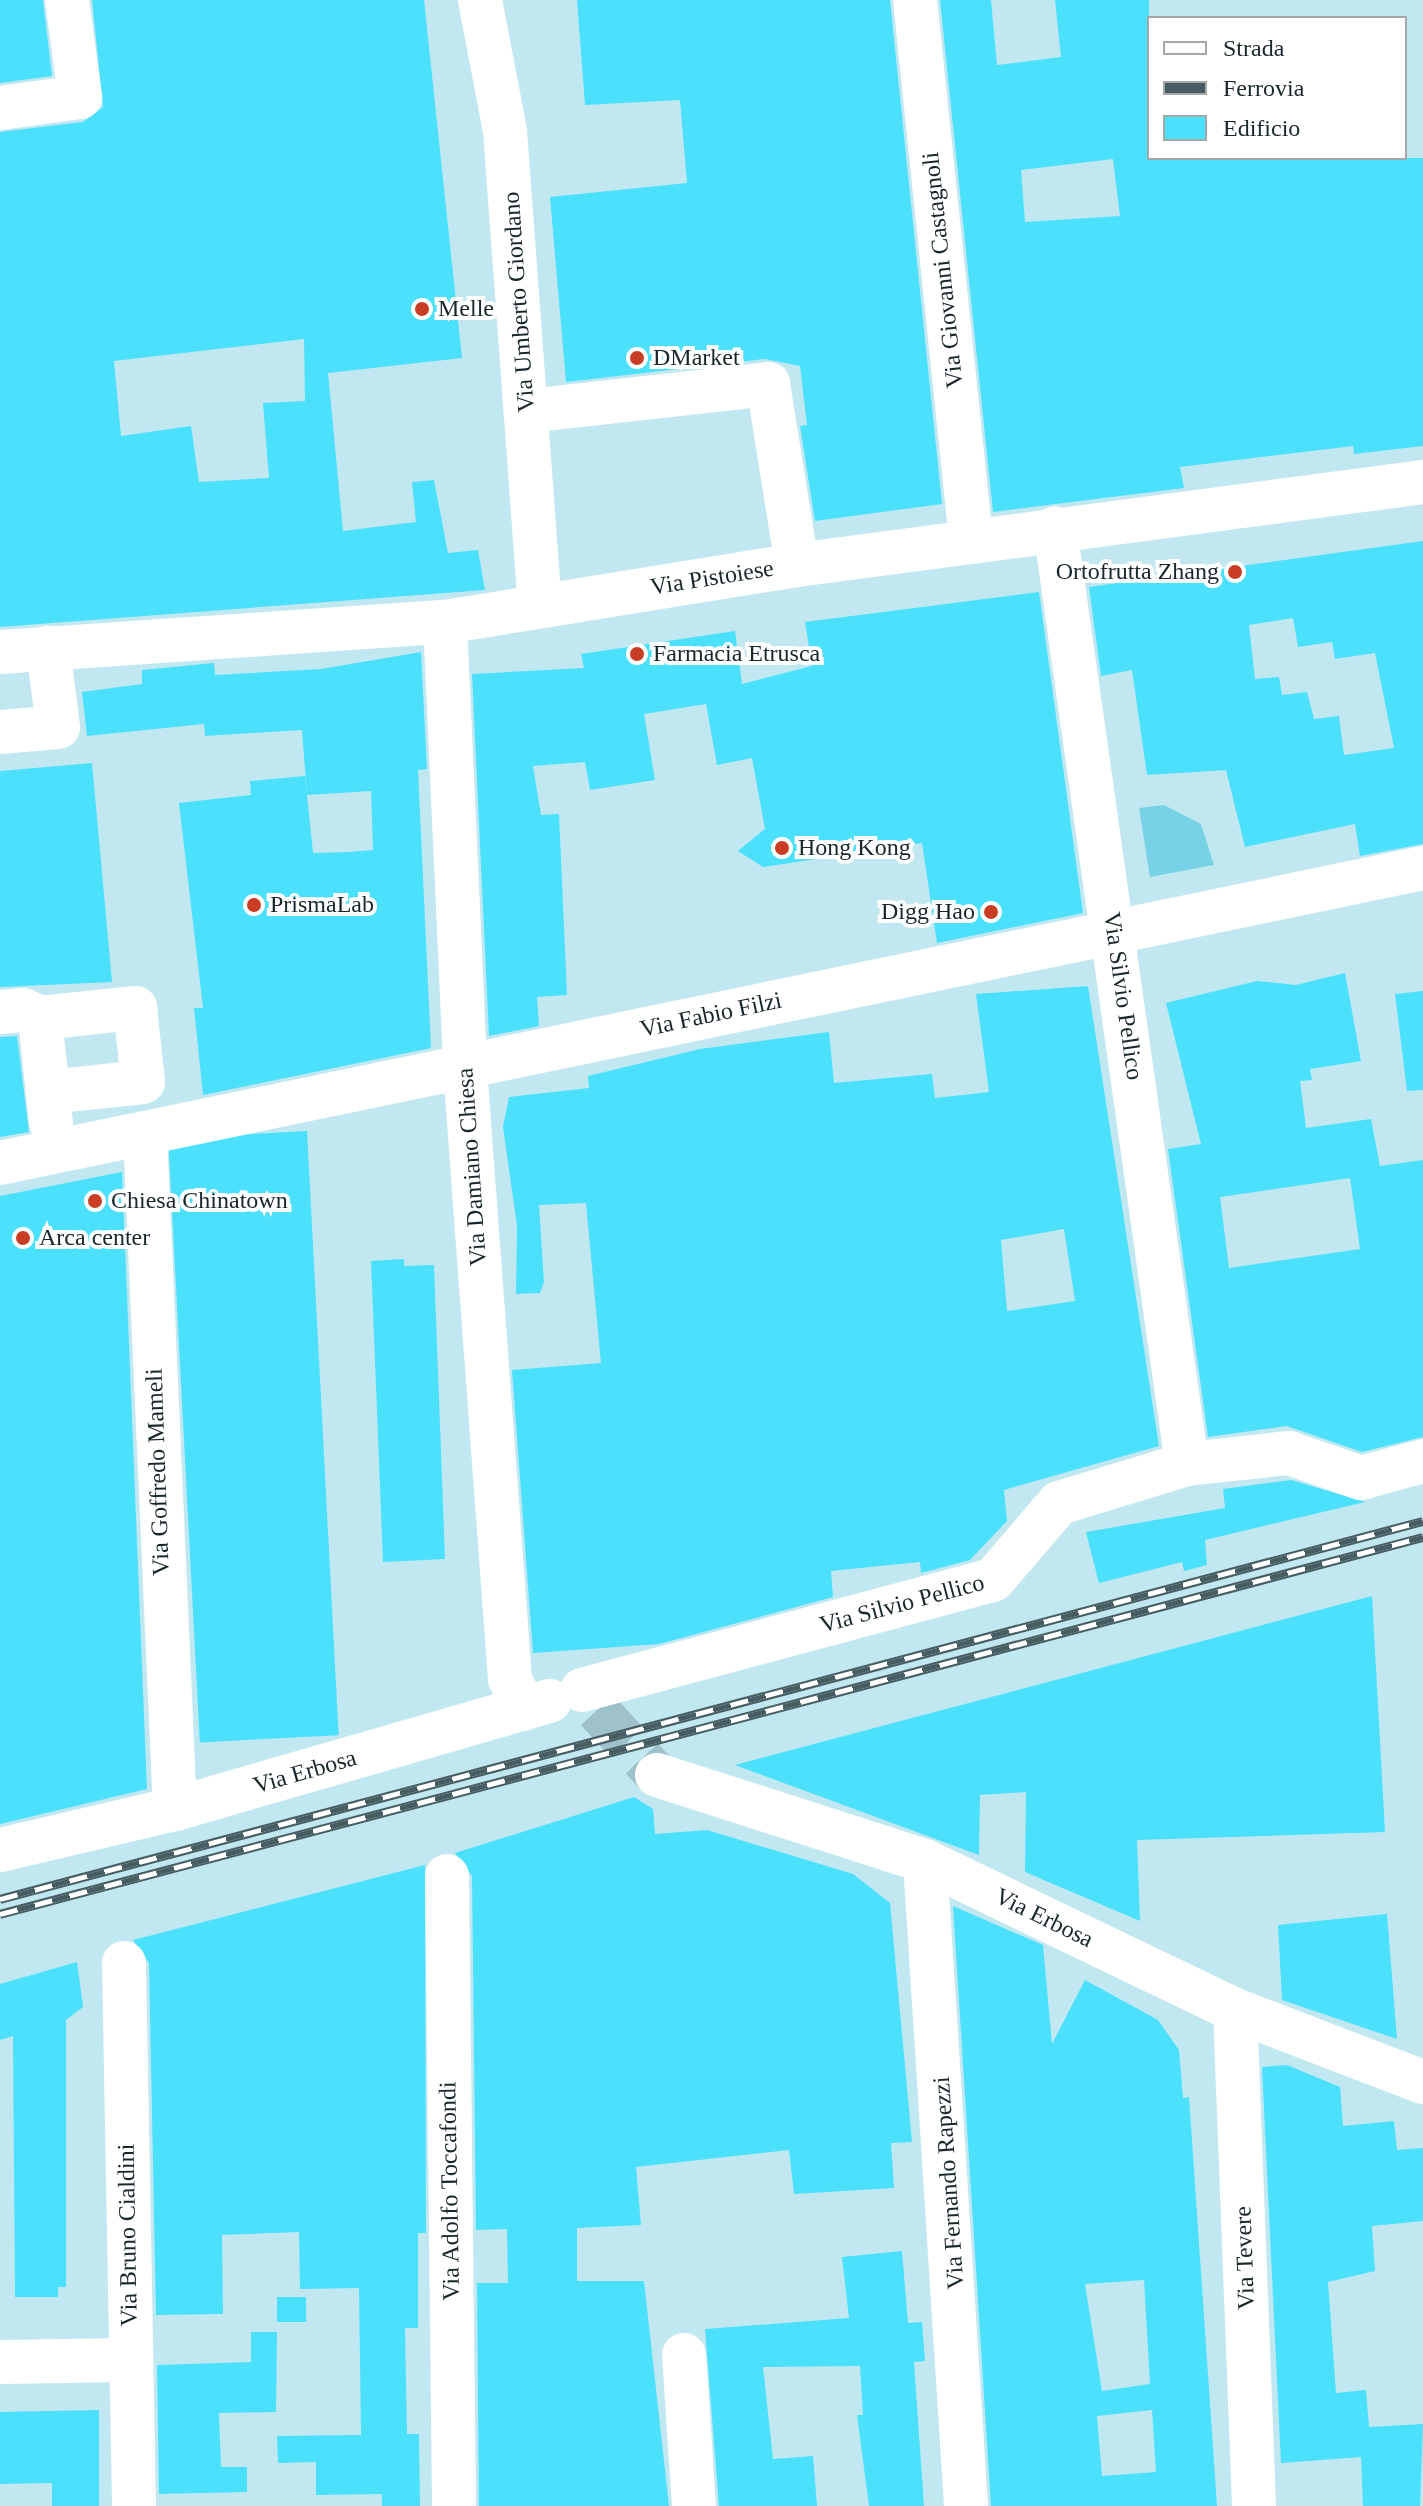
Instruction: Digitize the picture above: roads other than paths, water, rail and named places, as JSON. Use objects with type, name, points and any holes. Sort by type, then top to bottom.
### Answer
[{"type":"street","points":[[0,108],[80,97],[67,0]]},
{"type":"street","name":"Via Umberto Giordano","points":[[480,0],[505,131],[540,605]]},
{"type":"street","name":"Via Giovanni Castagnoli","points":[[915,0],[971,540]]},
{"type":"street","points":[[528,411],[768,384],[797,565]]},
{"type":"street","name":"Via Pistoiese","points":[[0,652],[445,622],[971,540],[1423,482]]},
{"type":"street","name":"Via Silvio Pellico","points":[[1055,528],[1115,931],[1187,1464]]},
{"type":"street","name":"Via Damiano Chiesa","points":[[445,622],[465,1068],[510,1679],[524,1709]]},
{"type":"street","points":[[0,732],[58,727],[48,648]]},
{"type":"street","name":"Via Fabio Filzi","points":[[0,1163],[1423,868]]},
{"type":"street","points":[[48,1092],[143,1082],[135,1008],[20,1015],[48,1092],[55,1152]]},
{"type":"street","name":"Via Goffredo Mameli","points":[[145,1134],[175,1809]]},
{"type":"street","name":"Via Silvio Pellico","points":[[590,1700],[993,1580],[1059,1503],[1187,1464],[1289,1453],[1361,1478],[1423,1461]]},
{"type":"street","name":"Via Erbosa","points":[[0,1850],[175,1809],[524,1709],[590,1700]]},
{"type":"street","name":"Via Erbosa","points":[[657,1775],[925,1861],[1235,2010],[1423,2082]]},
{"type":"street","name":"Via Fernando Rapezzi","points":[[925,1861],[966,2506]]},
{"type":"street","name":"Via Adolfo Toccafondi","points":[[447,1876],[454,2506]]},
{"type":"street","name":"Via Bruno Cialdini","points":[[124,1963],[134,2506]]},
{"type":"street","name":"Via Tevere","points":[[1235,2010],[1254,2506]]},
{"type":"street","points":[[684,2355],[694,2506]]},
{"type":"street","points":[[0,2362],[130,2360]]},
{"type":"tunnel","points":[[597,1710],[657,1775]]},
{"type":"railway","points":[[0,1899],[1423,1521]]},
{"type":"railway","points":[[0,1914],[1423,1537]]},
{"type":"place","name":"Melle","points":[[422,309]]},
{"type":"place","name":"DMarket","points":[[637,358]]},
{"type":"place","name":"Ortofrutta Zhang","points":[[1235,572]]},
{"type":"place","name":"Farmacia Etrusca","points":[[637,654]]},
{"type":"place","name":"Hong Kong","points":[[782,848]]},
{"type":"place","name":"PrismaLab","points":[[254,905]]},
{"type":"place","name":"Digg Hao","points":[[991,912]]},
{"type":"place","name":"Chiesa Chinatown","points":[[95,1201]]},
{"type":"place","name":"Arca center","points":[[23,1238]]}]
